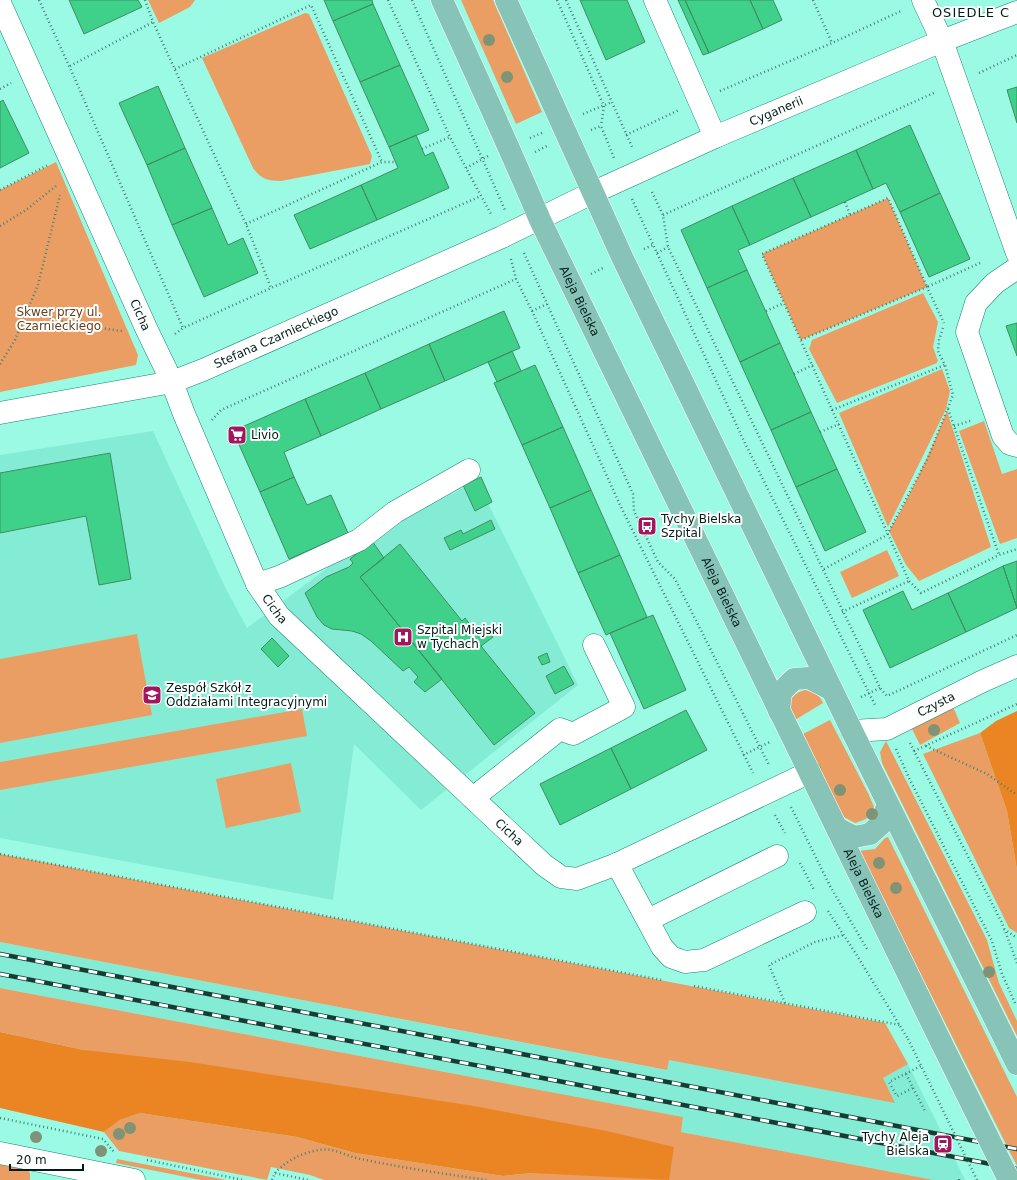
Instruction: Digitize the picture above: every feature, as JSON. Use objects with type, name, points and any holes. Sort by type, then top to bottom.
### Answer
[{"type":"main road","name":"Aleja Bielska","points":[[442,0],[509,147],[540,220],[1009,1180]]},
{"type":"main road","points":[[506,0],[623,259],[852,731],[1017,1064]]},
{"type":"main road","points":[[779,711],[781,692],[794,679],[809,678],[832,690]]},
{"type":"main road","points":[[837,828],[854,837],[870,834],[881,824],[888,804]]},
{"type":"street","points":[[655,0],[715,137]]},
{"type":"street","points":[[923,0],[942,41],[1016,256],[976,303],[967,332],[1004,436],[1010,444],[1017,446]]},
{"type":"street","name":"Cicha","points":[[0,3],[146,328],[172,382],[184,414],[257,584],[279,616],[544,865],[561,878],[577,879],[617,864],[810,772]]},
{"type":"street","name":"Cyganerii","points":[[540,220],[592,193],[715,137],[942,41],[1017,12]]},
{"type":"street","name":"Stefana Czarnieckiego","points":[[0,413],[172,382],[210,367],[540,220]]},
{"type":"street","points":[[257,584],[279,577],[358,540],[395,512],[469,470]]},
{"type":"street","points":[[472,798],[560,729],[573,734],[624,707],[594,644]]},
{"type":"street","name":"Czysta","points":[[852,731],[894,726],[983,681],[1017,666]]},
{"type":"street","points":[[648,920],[787,857]]},
{"type":"street","points":[[617,864],[662,947],[671,957],[685,962],[704,960],[814,908]]},
{"type":"street","points":[[0,1153],[134,1180]]},
{"type":"path","points":[[40,0],[183,328],[481,196]]},
{"type":"path","points":[[145,0],[153,22],[246,224],[271,288]]},
{"type":"path","points":[[388,0],[450,136],[494,219]]},
{"type":"path","points":[[412,0],[514,231],[633,494],[634,511],[658,562],[675,579],[760,747],[786,836]]},
{"type":"path","points":[[557,0],[604,106],[601,126]]},
{"type":"path","points":[[566,0],[635,155]]},
{"type":"path","points":[[813,0],[832,43]]},
{"type":"path","points":[[626,135],[699,100],[832,43],[923,0]]},
{"type":"path","points":[[175,69],[311,5],[382,162]]},
{"type":"path","points":[[70,66],[153,22]]},
{"type":"path","points":[[663,215],[1017,55]]},
{"type":"path","points":[[578,117],[612,102]]},
{"type":"path","points":[[529,139],[542,133]]},
{"type":"path","points":[[422,149],[450,136]]},
{"type":"path","points":[[466,168],[489,156]]},
{"type":"path","points":[[246,224],[382,162],[395,162]]},
{"type":"path","points":[[0,190],[49,165]]},
{"type":"path","points":[[0,226],[26,210],[58,184]]},
{"type":"path","points":[[651,190],[663,215],[668,247],[824,569],[842,612],[880,688],[887,696],[909,778],[992,941],[1002,974],[1017,1007]]},
{"type":"path","points":[[0,364],[15,340],[38,285],[60,193]]},
{"type":"path","points":[[944,323],[888,198],[762,254],[839,424],[887,535],[909,581],[921,593],[999,555],[1017,549]]},
{"type":"path","points":[[845,202],[850,215]]},
{"type":"path","points":[[543,295],[653,245]]},
{"type":"path","points":[[668,247],[657,253],[743,439],[869,693],[914,751],[1004,929],[1017,963]]},
{"type":"path","points":[[511,256],[516,279],[620,505],[743,755],[772,790],[869,952]]},
{"type":"path","points":[[801,340],[927,287],[1016,256]]},
{"type":"path","points":[[208,424],[221,410],[516,279]]},
{"type":"path","points":[[766,311],[784,303]]},
{"type":"path","points":[[532,311],[547,304]]},
{"type":"path","points":[[27,311],[72,324],[126,332]]},
{"type":"path","points":[[824,569],[887,535],[928,458],[953,395],[945,365],[938,351],[939,340],[945,318]]},
{"type":"path","points":[[794,374],[812,365]]},
{"type":"path","points":[[832,410],[945,365]]},
{"type":"path","points":[[948,409],[999,555]]},
{"type":"path","points":[[820,432],[839,424]]},
{"type":"path","points":[[842,612],[909,581]]},
{"type":"path","points":[[887,696],[1017,635]]},
{"type":"path","points":[[855,700],[880,688]]},
{"type":"path","points":[[914,751],[1017,704]]},
{"type":"path","points":[[743,755],[771,742]]},
{"type":"path","points":[[925,746],[987,774],[1017,795]]},
{"type":"path","points":[[0,854],[667,981]]},
{"type":"path","points":[[787,857],[816,892]]},
{"type":"path","points":[[814,908],[844,935],[908,1038],[978,1180]]},
{"type":"path","points":[[1004,929],[1017,938]]},
{"type":"path","points":[[785,1003],[769,965],[815,942],[844,935]]},
{"type":"path","points":[[691,985],[900,1025]]},
{"type":"path","points":[[913,1088],[897,1096],[889,1082],[921,1066]]},
{"type":"path","points":[[906,1074],[925,1111]]},
{"type":"path","points":[[0,1118],[103,1139],[115,1153]]},
{"type":"path","points":[[272,1180],[274,1173],[282,1164],[304,1154],[321,1149],[331,1150],[359,1159],[487,1180]]},
{"type":"path","points":[[145,1160],[243,1180]]},
{"type":"path","points":[[274,1173],[308,1180]]},
{"type":"shaded area","name":"Zespół Szkół z Oddziałami Integracyjnymi","points":[[153,431],[225,587],[247,628],[373,534],[477,481],[578,685],[421,810],[354,744],[333,900],[0,838],[0,455]]},
{"type":"shaded area","points":[[1017,711],[1017,870],[1007,811],[980,733],[996,721]]},
{"type":"shaded area","points":[[0,942],[666,1070],[670,1056],[879,1080],[908,1064],[965,1180],[934,1180],[681,1132],[683,1117],[0,988]]},
{"type":"shaded area","points":[[0,1032],[84,1050],[190,1062],[474,1106],[607,1131],[674,1147],[669,1180],[532,1173],[503,1176],[355,1153],[297,1137],[140,1113],[120,1120],[104,1132],[0,1108]]},
{"type":"green space","points":[[148,0],[195,0],[190,7],[159,23]]},
{"type":"green space","points":[[461,0],[493,0],[542,112],[516,124]]},
{"type":"green space","points":[[305,13],[309,14],[372,156],[370,164],[281,181],[272,181],[259,175],[253,168],[202,58]]},
{"type":"green space","name":"Skwer przy ul. Czarnieckiego","points":[[56,162],[138,355],[136,365],[0,392],[0,190]]},
{"type":"green space","points":[[888,198],[927,287],[801,340],[762,254]]},
{"type":"green space","points":[[923,293],[938,322],[933,347],[938,361],[937,363],[837,403],[809,349],[812,340]]},
{"type":"green space","points":[[942,369],[950,391],[946,409],[888,527],[839,413]]},
{"type":"green space","points":[[947,411],[991,547],[919,581],[906,565],[889,531],[920,472]]},
{"type":"green space","points":[[984,421],[1002,474],[1017,469],[1017,538],[1000,544],[959,431]]},
{"type":"green space","points":[[887,550],[899,576],[852,598],[840,572]]},
{"type":"green space","points":[[137,634],[152,715],[0,743],[0,659]]},
{"type":"green space","points":[[805,690],[816,694],[820,697],[823,703],[795,720],[791,705],[792,698],[799,692]]},
{"type":"green space","points":[[953,707],[960,723],[920,745],[912,729]]},
{"type":"green space","points":[[302,709],[307,736],[0,790],[0,762]]},
{"type":"green space","points":[[830,720],[874,807],[866,819],[855,823],[844,817],[801,735]]},
{"type":"green space","points":[[980,733],[1007,811],[1017,870],[1017,933],[1009,928],[923,754]]},
{"type":"green space","points":[[886,741],[987,940],[999,983],[1017,1021],[1017,1036],[882,763],[880,752]]},
{"type":"green space","points":[[291,763],[301,812],[226,828],[216,779]]},
{"type":"green space","points":[[888,837],[1017,1097],[1017,1166],[859,851],[875,849],[885,838]]},
{"type":"green space","points":[[0,854],[885,1023],[908,1064],[883,1078],[895,1103],[669,1060],[667,1070],[0,942]]},
{"type":"green space","points":[[0,988],[683,1117],[681,1132],[934,1180],[324,1180],[310,1175],[271,1167],[267,1180],[119,1151],[104,1132],[120,1120],[140,1113],[297,1137],[355,1153],[503,1176],[532,1173],[84,1050],[0,1032]]},
{"type":"green space","points":[[117,1159],[227,1180],[201,1180],[116,1163]]},
{"type":"green space","points":[[0,1163],[28,1168],[30,1180],[0,1180]]},
{"type":"building","points":[[69,0],[138,0],[142,7],[84,34]]},
{"type":"building","points":[[324,0],[372,0],[373,4],[333,21]]},
{"type":"building","points":[[580,0],[627,0],[645,42],[606,60]]},
{"type":"building","points":[[678,0],[685,0],[709,53],[703,55]]},
{"type":"building","points":[[685,0],[750,0],[763,29],[709,53]]},
{"type":"building","points":[[750,0],[773,0],[782,20],[763,29]]},
{"type":"building","points":[[373,4],[400,65],[360,82],[333,21]]},
{"type":"building","points":[[400,65],[429,130],[389,147],[360,82]]},
{"type":"building","points":[[158,86],[185,148],[147,165],[119,103]]},
{"type":"building","points":[[1017,87],[1017,123],[1007,90]]},
{"type":"building","points":[[3,100],[29,153],[0,168],[0,102]]},
{"type":"building","points":[[910,125],[940,193],[900,212],[886,183],[873,189],[856,150]]},
{"type":"building","points":[[416,135],[425,156],[433,152],[449,188],[377,220],[361,185],[398,168],[389,147]]},
{"type":"building","points":[[185,148],[212,208],[172,225],[147,165]]},
{"type":"building","points":[[856,150],[873,189],[811,217],[793,178]]},
{"type":"building","points":[[793,178],[811,217],[750,245],[732,206]]},
{"type":"building","points":[[361,185],[377,220],[310,249],[294,215]]},
{"type":"building","points":[[940,193],[970,259],[929,277],[900,212]]},
{"type":"building","points":[[732,206],[750,245],[738,250],[747,270],[707,288],[681,230]]},
{"type":"building","points":[[212,208],[228,245],[243,238],[258,273],[204,297],[172,225]]},
{"type":"building","points":[[747,270],[780,343],[740,362],[707,288]]},
{"type":"building","points":[[504,311],[520,348],[445,381],[429,344]]},
{"type":"building","points":[[1017,323],[1017,356],[1006,326]]},
{"type":"building","points":[[780,343],[811,412],[771,430],[740,362]]},
{"type":"building","points":[[429,344],[445,381],[381,409],[365,373]]},
{"type":"building","points":[[512,351],[521,371],[497,382],[488,362]]},
{"type":"building","points":[[535,365],[563,427],[522,445],[494,383]]},
{"type":"building","points":[[365,373],[381,409],[321,436],[305,399]]},
{"type":"building","points":[[305,399],[321,436],[284,452],[294,477],[260,492],[233,431]]},
{"type":"building","points":[[811,412],[837,469],[796,487],[771,430]]},
{"type":"building","points":[[563,427],[591,490],[550,508],[522,445]]},
{"type":"building","points":[[110,453],[131,579],[99,585],[86,516],[0,533],[0,473]]},
{"type":"building","points":[[837,469],[866,532],[825,551],[796,487]]},
{"type":"building","points":[[294,477],[307,505],[331,495],[348,533],[289,559],[260,492]]},
{"type":"building","points":[[481,477],[492,502],[475,511],[463,485]]},
{"type":"building","points":[[591,490],[620,555],[578,573],[550,508]]},
{"type":"building","points":[[491,520],[495,529],[450,550],[444,538],[461,530],[463,534]]},
{"type":"building","points":[[372,541],[384,558],[360,577],[442,679],[425,692],[414,682],[418,677],[409,667],[403,671],[371,641],[361,634],[352,631],[332,629],[324,625],[317,617],[305,593],[326,577],[349,567],[353,563],[350,559]]},
{"type":"building","points":[[400,544],[462,621],[465,618],[478,635],[486,628],[493,637],[481,646],[535,713],[494,745],[360,577]]},
{"type":"building","points":[[620,555],[647,617],[606,635],[578,573]]},
{"type":"building","points":[[1017,561],[1017,608],[1003,566]]},
{"type":"building","points":[[1003,566],[1017,608],[966,632],[948,593]]},
{"type":"building","points":[[903,591],[912,610],[948,593],[966,632],[890,668],[863,610]]},
{"type":"building","points":[[653,615],[686,690],[644,709],[610,633]]},
{"type":"building","points":[[272,638],[289,656],[278,667],[261,649]]},
{"type":"building","points":[[547,653],[550,662],[542,665],[538,657]]},
{"type":"building","points":[[564,666],[574,684],[555,694],[546,676]]},
{"type":"building","points":[[686,710],[707,750],[631,789],[611,748]]},
{"type":"building","points":[[611,748],[631,789],[560,825],[540,784]]},
{"type":"railway","points":[[0,954],[1017,1149]]},
{"type":"railway","points":[[0,974],[1017,1169]]},
{"type":"place","name":"Livio","points":[[237,435]]},
{"type":"place","name":"Tychy Bielska Szpital","points":[[647,526]]},
{"type":"place","name":"Szpital Miejski w Tychach","points":[[403,637]]},
{"type":"place","name":"Zespół Szkół z Oddziałami Integracyjnymi","points":[[152,695]]},
{"type":"place","name":"Tychy Aleja Bielska","points":[[943,1144]]},
{"type":"district","name":"OSIEDLE C","points":[[971,12]]}]
